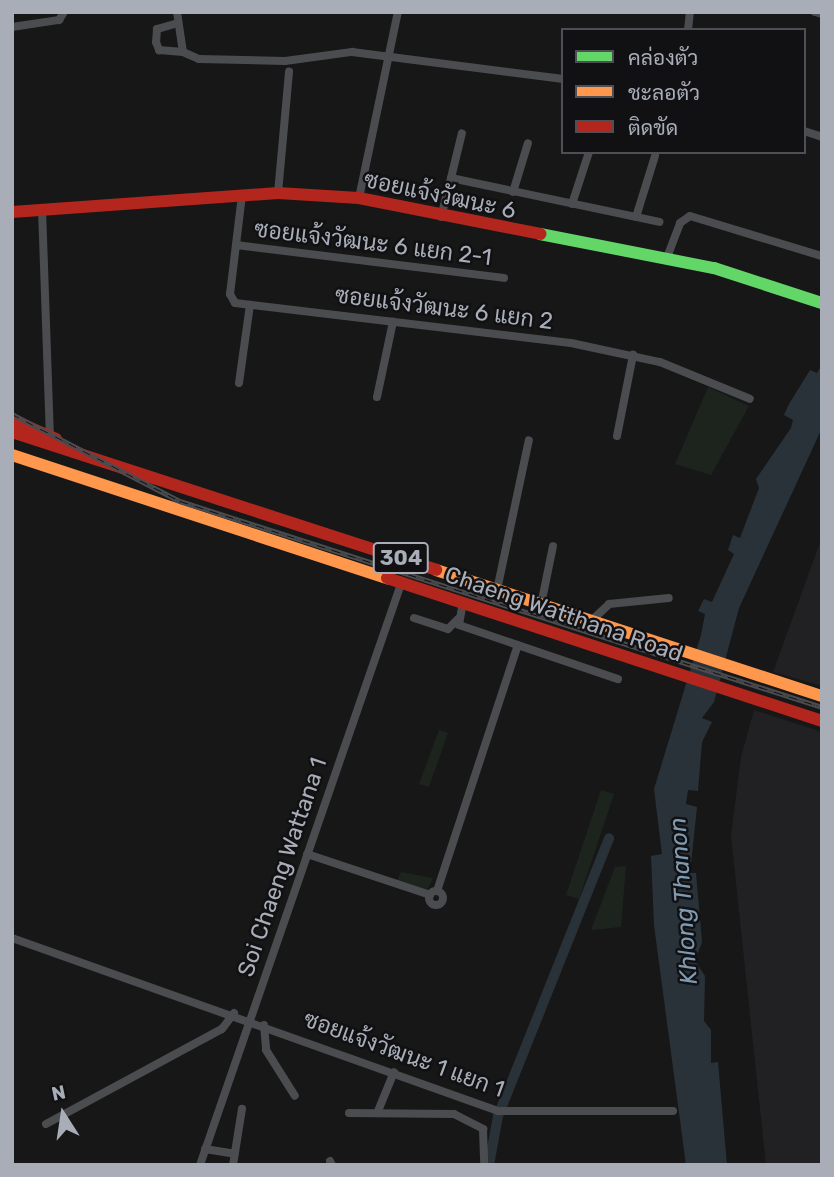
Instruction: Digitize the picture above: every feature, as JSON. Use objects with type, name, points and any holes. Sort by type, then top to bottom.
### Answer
[{"type":"main road","name":"ซอยแจ้งวัฒนะ 6","points":[[12,212],[278,193],[359,198],[441,218],[714,268],[822,303]]},
{"type":"main road","name":"Chaeng Watthana Road","points":[[12,420],[71,448]]},
{"type":"main road","name":"Chaeng Watthana Road","points":[[12,432],[71,448],[822,696]]},
{"type":"main road","name":"Chaeng Watthana Road","points":[[12,446],[54,468]]},
{"type":"main road","name":"Chaeng Watthana Road","points":[[12,455],[822,721]]},
{"type":"street","points":[[12,27],[59,20],[64,12]]},
{"type":"street","points":[[177,12],[183,52]]},
{"type":"street","points":[[359,198],[398,12]]},
{"type":"street","points":[[815,12],[822,14]]},
{"type":"street","points":[[178,23],[157,29],[156,42],[159,50],[183,52],[209,60],[285,61],[352,52],[561,79]]},
{"type":"street","points":[[278,193],[289,71]]},
{"type":"street","points":[[441,218],[462,134]]},
{"type":"street","points":[[513,192],[528,143]]},
{"type":"street","points":[[572,204],[588,154]]},
{"type":"street","points":[[636,218],[654,156]]},
{"type":"street","points":[[451,178],[659,222]]},
{"type":"street","points":[[239,383],[250,305],[230,297],[242,195]]},
{"type":"street","points":[[42,209],[50,436]]},
{"type":"street","points":[[667,260],[680,223],[690,216],[822,256]]},
{"type":"street","name":"ซอยแจ้งวัฒนะ 6 แยก 2-1","points":[[236,245],[504,278]]},
{"type":"street","name":"ซอยแจ้งวัฒนะ 6 แยก 2","points":[[250,305],[633,355],[750,399]]},
{"type":"street","points":[[377,397],[393,322]]},
{"type":"street","points":[[617,436],[633,355]]},
{"type":"street","points":[[497,590],[529,440]]},
{"type":"street","points":[[541,605],[553,546]]},
{"type":"street","name":"Soi Chaeng Wattana 1","points":[[200,1165],[401,581]]},
{"type":"street","points":[[591,621],[609,604],[669,598]]},
{"type":"street","points":[[414,618],[448,629],[458,619],[463,601]]},
{"type":"street","points":[[458,619],[462,626],[618,679]]},
{"type":"street","points":[[307,854],[433,893],[519,645]]},
{"type":"street","name":"ซอยแจ้งวัฒนะ 1 แยก 1","points":[[12,938],[250,1018],[498,1111],[673,1111]]},
{"type":"street","points":[[46,1124],[222,1029],[234,1013]]},
{"type":"street","points":[[264,1024],[266,1050],[295,1096]]},
{"type":"street","points":[[378,1111],[394,1072]]},
{"type":"street","points":[[233,1165],[242,1109]]},
{"type":"street","points":[[349,1113],[442,1111],[476,1124],[486,1136],[484,1165]]},
{"type":"street","points":[[205,1149],[235,1154]]},
{"type":"shaded area","points":[[708,387],[749,406],[711,475],[675,464]]},
{"type":"shaded area","points":[[822,537],[822,686],[773,672]]},
{"type":"shaded area","points":[[754,710],[822,732],[822,1165],[766,1165],[731,836],[741,757]]},
{"type":"shaded area","points":[[439,730],[448,733],[429,787],[419,784]]},
{"type":"shaded area","points":[[601,790],[614,794],[579,899],[566,895]]},
{"type":"shaded area","points":[[626,866],[621,927],[591,930],[615,867]]},
{"type":"shaded area","points":[[401,872],[433,878],[427,891],[397,881]]},
{"type":"water","name":"Khlong Thanon","points":[[822,364],[822,428],[739,608],[714,702],[702,718],[712,722],[702,742],[698,791],[688,790],[686,804],[697,807],[690,873],[696,873],[702,942],[695,961],[705,976],[704,1021],[711,1030],[711,1063],[718,1062],[727,1165],[686,1165],[654,925],[651,856],[662,854],[654,789],[701,635],[705,614],[698,611],[704,599],[712,602],[734,554],[728,550],[733,535],[740,538],[759,488],[756,479],[791,428],[793,420],[784,415],[789,404],[810,370],[817,373]]},
{"type":"waterway","points":[[489,1165],[498,1116],[609,838]]},
{"type":"railway","points":[[12,414],[180,501],[822,707]]},
{"type":"traffic: fast","points":[[540,234],[714,268],[822,303]]},
{"type":"traffic: slow","points":[[12,455],[387,578]]},
{"type":"traffic: slow","points":[[436,570],[822,696]]},
{"type":"traffic: jam","points":[[12,212],[278,193],[359,198],[540,234]]},
{"type":"traffic: jam","points":[[12,420],[56,439]]},
{"type":"traffic: jam","points":[[12,432],[436,570]]},
{"type":"traffic: jam","points":[[387,578],[822,721]]}]
